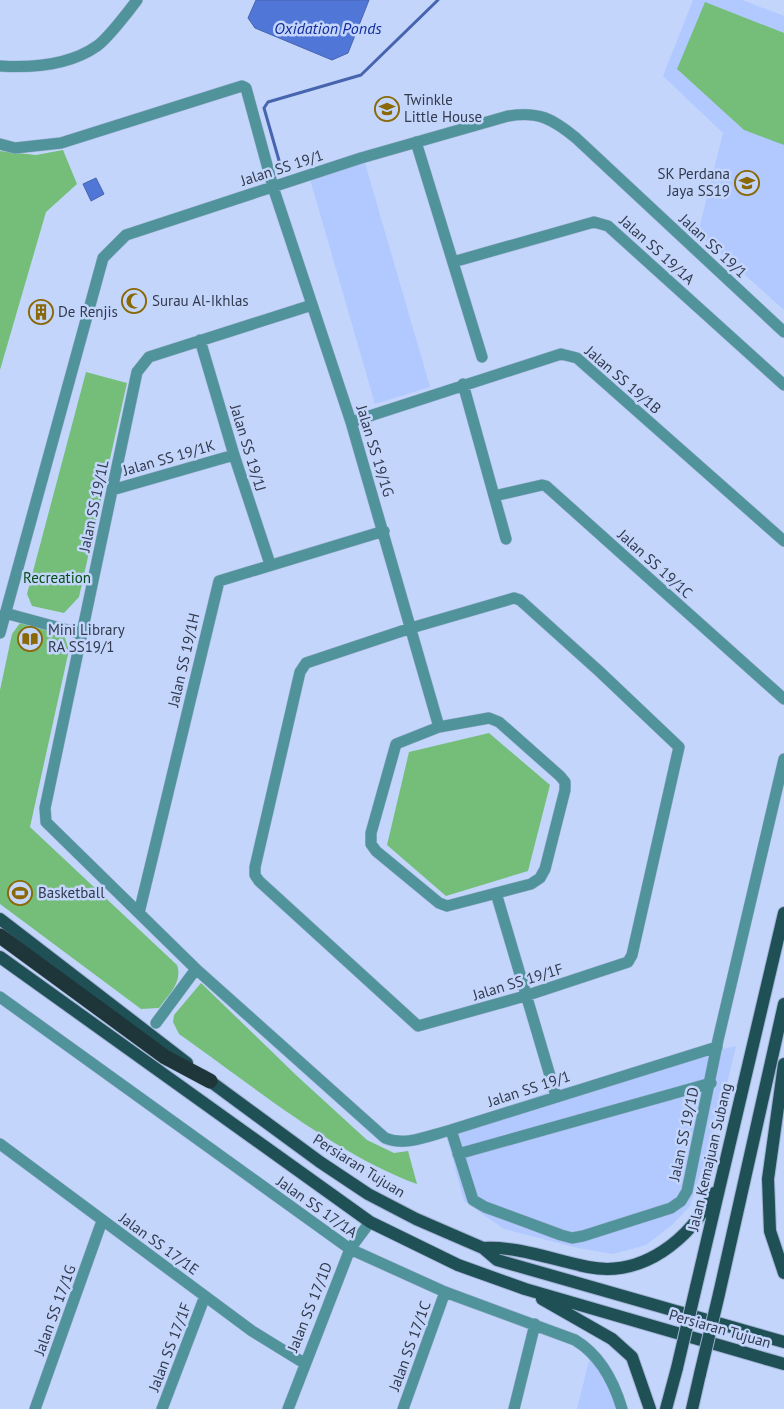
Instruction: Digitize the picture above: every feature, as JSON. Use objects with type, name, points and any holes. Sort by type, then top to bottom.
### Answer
[{"type":"highway","points":[[0,936],[166,1056],[210,1081]]},
{"type":"main road","name":"Jalan Kemajuan Subang","points":[[666,1409],[784,913]]},
{"type":"main road","name":"Persiaran Tujuan","points":[[0,919],[210,1081],[320,1162],[368,1194],[416,1219],[482,1248],[497,1260],[784,1342]]},
{"type":"main road","name":"Persiaran Tujuan","points":[[0,957],[370,1222],[458,1266],[525,1289],[784,1364]]},
{"type":"main road","points":[[692,1409],[784,1004]]},
{"type":"main road","points":[[784,1064],[768,1180],[770,1232],[784,1273]]},
{"type":"main road","points":[[482,1248],[501,1247],[589,1268],[623,1268],[651,1260],[676,1242],[699,1217],[721,1179]]},
{"type":"main road","points":[[525,1289],[612,1339],[632,1357],[650,1409]]},
{"type":"street","points":[[0,66],[20,67],[61,62],[97,46],[137,0]]},
{"type":"street","name":"Jalan SS 19/1G","points":[[0,144],[15,148],[62,143],[242,86],[246,88],[273,187],[351,422],[384,531],[439,727]]},
{"type":"street","name":"Jalan SS 19/1","points":[[0,633],[103,258],[126,235],[416,142],[522,114],[541,115],[559,123],[784,332]]},
{"type":"street","points":[[416,142],[482,357]]},
{"type":"street","name":"Jalan SS 19/1A","points":[[453,262],[594,222],[601,222],[608,226],[784,385]]},
{"type":"street","name":"Jalan SS 19/1L","points":[[139,913],[46,822],[45,808],[137,372],[149,357],[312,305]]},
{"type":"street","name":"Jalan SS 19/1J","points":[[200,340],[234,455],[270,564]]},
{"type":"street","name":"Jalan SS 19/1B","points":[[351,422],[463,384],[561,354],[569,354],[577,358],[784,541]]},
{"type":"street","points":[[463,384],[506,539]]},
{"type":"street","name":"Jalan SS 19/1K","points":[[112,490],[234,455]]},
{"type":"street","name":"Jalan SS 19/1C","points":[[494,496],[542,485],[546,486],[784,699]]},
{"type":"street","name":"Jalan SS 19/1H","points":[[139,913],[218,581],[384,531]]},
{"type":"street","name":"Jalan SS 19/1F","points":[[514,598],[520,600],[679,747],[632,955],[628,962],[525,996],[418,1026],[255,875],[255,867],[300,672],[306,663],[411,628],[514,598]]},
{"type":"street","points":[[5,613],[82,634]]},
{"type":"street","points":[[489,718],[499,722],[565,782],[545,869],[540,878],[531,884],[446,906],[439,903],[376,851],[371,844],[371,833],[396,744],[439,727],[489,718]]},
{"type":"street","points":[[717,1047],[784,759]]},
{"type":"street","points":[[496,893],[556,1096]]},
{"type":"street","name":"Jalan SS 19/1","points":[[139,913],[196,969],[385,1138],[392,1141],[409,1141],[451,1130],[717,1047]]},
{"type":"street","points":[[156,1023],[196,969]]},
{"type":"street","name":"Jalan SS 17/1A","points":[[0,997],[350,1249],[445,1292],[535,1324],[575,1340],[589,1348],[616,1386],[622,1409]]},
{"type":"street","name":"Jalan SS 19/1D","points":[[451,1130],[473,1200],[485,1208],[561,1235],[572,1238],[583,1236],[671,1208],[681,1201],[687,1191],[717,1047]]},
{"type":"street","points":[[458,1154],[711,1083]]},
{"type":"street","name":"Jalan SS 17/1E","points":[[0,1144],[252,1331],[304,1363]]},
{"type":"street","name":"Jalan SS 17/1G","points":[[35,1409],[102,1220]]},
{"type":"street","name":"Jalan SS 17/1D","points":[[288,1409],[304,1363],[350,1249],[370,1222]]},
{"type":"street","name":"Jalan SS 17/1C","points":[[403,1409],[445,1292]]},
{"type":"street","name":"Jalan SS 17/1F","points":[[162,1409],[205,1296]]},
{"type":"street","points":[[514,1409],[535,1324]]},
{"type":"shaded area","name":"SK Perdana Jaya SS19","points":[[693,0],[742,0],[784,16],[784,310],[698,233],[723,133],[663,76]]},
{"type":"shaded area","points":[[365,163],[430,387],[375,404],[310,179]]},
{"type":"shaded area","points":[[736,1046],[720,1113],[690,1206],[672,1225],[646,1245],[613,1254],[578,1248],[504,1229],[464,1201],[444,1127],[559,1089]]},
{"type":"shaded area","points":[[590,1357],[612,1386],[619,1409],[577,1409]]},
{"type":"green space","points":[[705,2],[784,33],[784,145],[744,130],[677,69]]},
{"type":"green space","points":[[63,150],[77,184],[46,212],[0,370],[0,151],[36,155]]},
{"type":"green space","name":"Recreation","points":[[86,372],[127,383],[79,597],[64,613],[32,606],[27,594]]},
{"type":"green space","name":"Recreation","points":[[20,623],[64,635],[69,650],[30,827],[177,965],[177,982],[159,1008],[141,1009],[0,904],[0,690],[12,634]]},
{"type":"green space","points":[[489,733],[550,785],[528,871],[446,896],[387,845],[409,752]]},
{"type":"green space","points":[[201,983],[297,1076],[367,1140],[394,1153],[408,1151],[417,1184],[386,1171],[324,1137],[179,1034],[173,1022],[174,1015]]},
{"type":"water","name":"Oxidation Ponds","points":[[256,0],[369,0],[348,53],[332,60],[255,28],[248,18]]},
{"type":"water","points":[[96,178],[104,194],[91,201],[83,184]]},
{"type":"waterway","points":[[282,171],[264,108],[268,102],[361,75],[438,0]]},
{"type":"place","name":"Twinkle Little House","points":[[387,109]]},
{"type":"place","name":"SK Perdana Jaya SS19","points":[[747,183]]},
{"type":"place","name":"Surau Al-Ikhlas","points":[[134,301]]},
{"type":"place","name":"De Renjis","points":[[41,312]]},
{"type":"place","name":"Mini Library RA SS19/1","points":[[30,639]]},
{"type":"place","name":"Basketball","points":[[20,893]]}]
